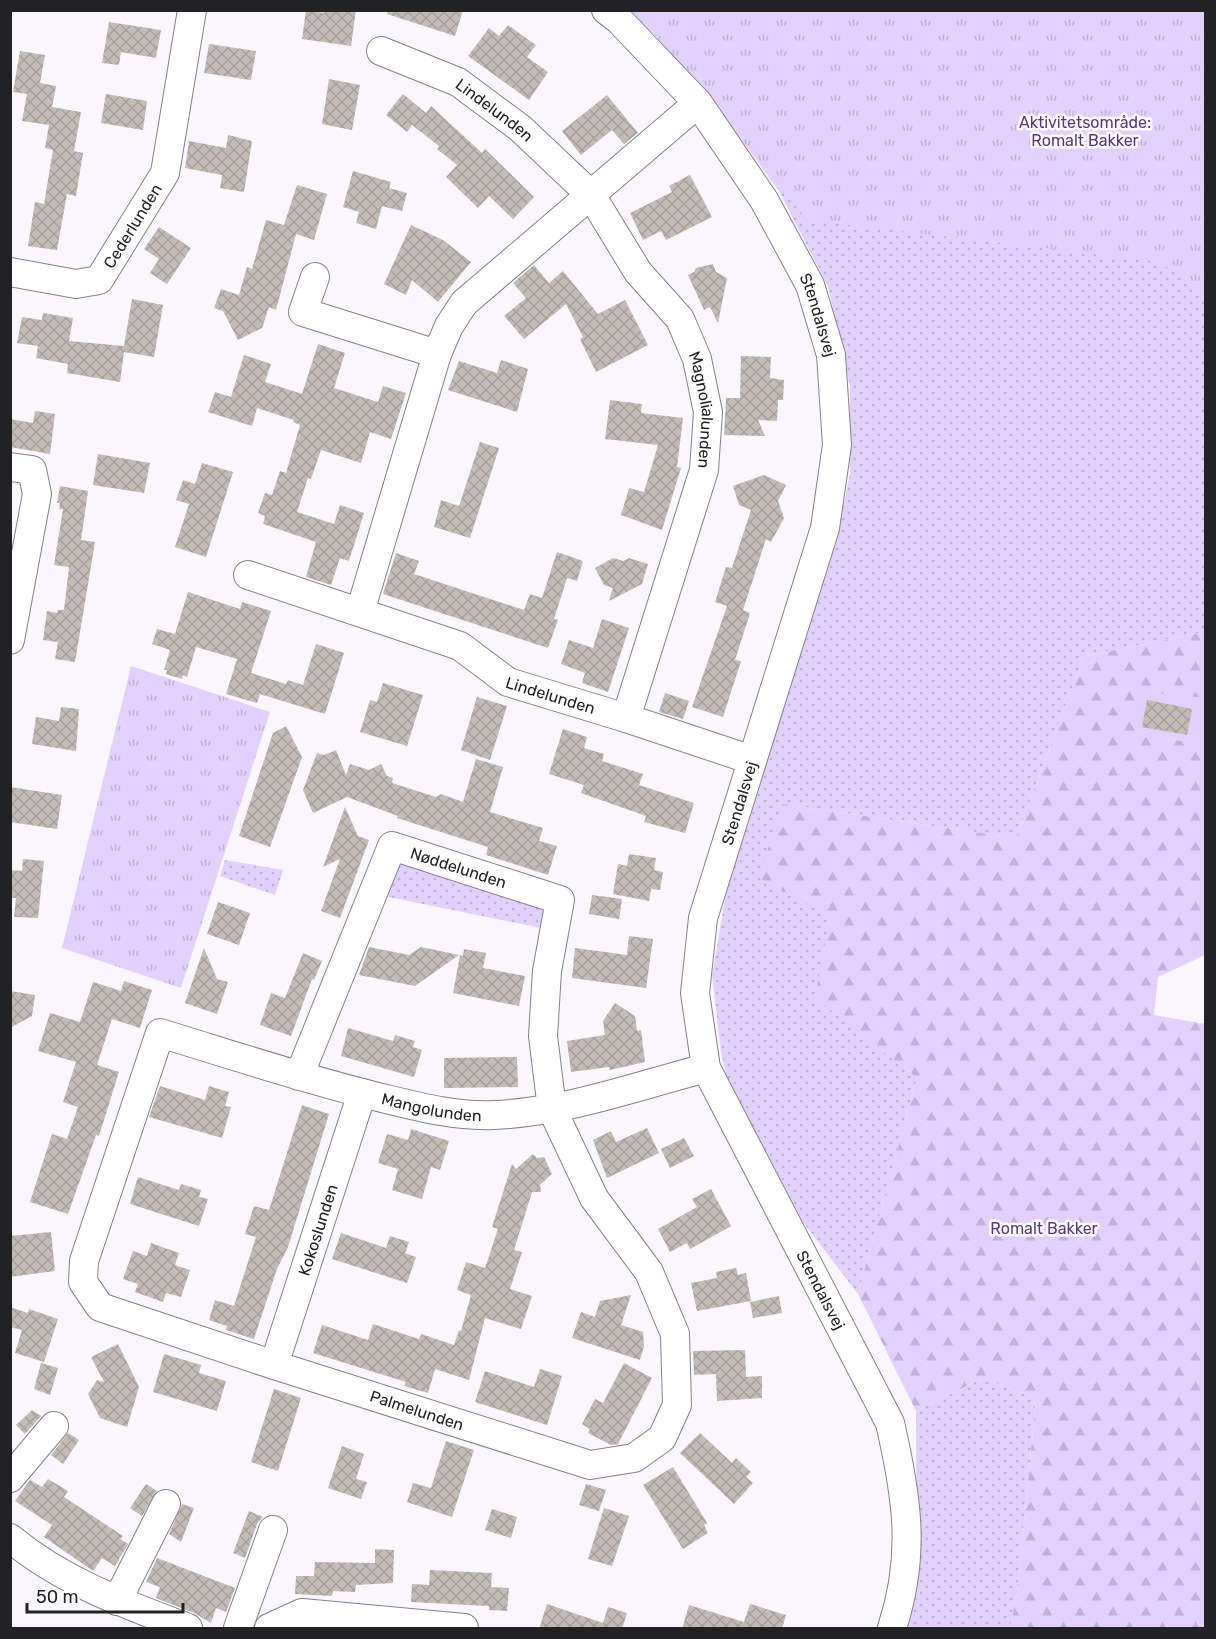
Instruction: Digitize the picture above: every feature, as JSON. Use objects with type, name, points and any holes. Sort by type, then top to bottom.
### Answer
[{"type":"street","name":"Cederlunden","points":[[10,272],[76,284],[99,280],[165,173],[192,10]]},
{"type":"street","name":"Stendalsvej","points":[[606,10],[620,20],[698,103],[764,200],[810,285],[831,354],[837,445],[825,528],[703,918],[695,993],[706,1068],[890,1423],[904,1482],[909,1545],[892,1629]]},
{"type":"street","name":"Lindelunden","points":[[381,51],[458,82],[520,128],[591,195]]},
{"type":"street","points":[[360,612],[437,354],[448,326],[464,303],[698,103]]},
{"type":"street","name":"Magnolialunden","points":[[591,195],[638,272],[680,319],[697,359],[708,412],[704,470],[626,717]]},
{"type":"street","points":[[315,276],[303,312],[437,354]]},
{"type":"street","points":[[10,467],[32,470],[37,494],[10,640]]},
{"type":"street","name":"Lindelunden","points":[[248,575],[460,646],[507,682],[626,717],[752,760]]},
{"type":"street","name":"Nøddelunden","points":[[299,1076],[392,846],[560,900],[547,971],[543,1036],[552,1109]]},
{"type":"street","name":"Mangolunden","points":[[160,1033],[362,1093],[432,1110],[492,1116],[552,1109],[706,1068]]},
{"type":"street","name":"Palmelunden","points":[[160,1033],[84,1261],[83,1282],[100,1306],[274,1365],[590,1465],[634,1458],[663,1438],[676,1405],[675,1334],[649,1272],[594,1198],[552,1109]]},
{"type":"street","name":"Kokoslunden","points":[[274,1365],[362,1093]]},
{"type":"street","points":[[10,1478],[54,1426]]},
{"type":"street","points":[[117,1601],[166,1504]]},
{"type":"street","points":[[238,1629],[273,1530]]},
{"type":"street","points":[[10,1538],[30,1554],[94,1592],[188,1629]]},
{"type":"street","points":[[269,1629],[302,1613],[464,1629]]},
{"type":"green space","name":"Aktivitetsområde: Romalt Bakker","points":[[628,11],[1205,11],[1205,295],[1160,262],[807,220],[657,37]]},
{"type":"green space","points":[[691,11],[1205,285],[1205,632],[1084,656],[1016,838],[782,804],[830,916],[816,998],[917,1078],[858,1294],[793,1209],[729,1088],[721,1052],[712,976],[730,870],[839,528],[850,473],[850,386],[828,286],[779,191],[731,125],[656,40]]},
{"type":"green space","name":"Romalt Bakker","points":[[1205,632],[1205,955],[1158,977],[1154,1015],[1205,1024],[1205,1628],[1010,1628],[1018,1586],[1036,1398],[983,1378],[916,1411],[858,1294],[917,1078],[815,998],[830,916],[759,878],[782,804],[1016,838],[1084,656]]},
{"type":"green space","points":[[131,666],[270,712],[181,988],[62,948]]},
{"type":"green space","points":[[1145,692],[1205,698],[1205,749],[1138,728]]},
{"type":"green space","points":[[225,860],[283,870],[275,895],[220,876]]},
{"type":"green space","points":[[393,861],[545,905],[546,929],[379,895]]},
{"type":"green space","points":[[983,1378],[1036,1398],[1018,1586],[1010,1628],[901,1628],[917,1567],[916,1411]]},
{"type":"building","points":[[306,10],[324,13],[325,10],[356,10],[351,46],[302,39]]},
{"type":"building","points":[[388,10],[463,10],[455,36],[387,14]]},
{"type":"building","points":[[109,22],[161,30],[156,58],[121,52],[119,65],[102,63]]},
{"type":"building","points":[[508,25],[536,45],[527,57],[548,72],[529,100],[468,56],[489,28],[499,36]]},
{"type":"building","points":[[209,44],[256,51],[251,80],[204,73]]},
{"type":"building","points":[[20,51],[45,55],[40,83],[56,86],[52,107],[81,112],[74,151],[83,153],[76,196],[67,194],[57,250],[28,246],[35,202],[44,204],[53,150],[45,148],[49,125],[22,121],[27,94],[13,92]]},
{"type":"building","points":[[329,79],[360,85],[352,130],[322,124]]},
{"type":"building","points":[[106,94],[147,101],[143,130],[101,123]]},
{"type":"building","points":[[403,94],[426,113],[431,106],[482,153],[485,149],[534,197],[513,219],[489,196],[478,208],[446,177],[457,165],[437,149],[439,146],[412,125],[407,132],[386,115]]},
{"type":"building","points":[[607,95],[638,133],[624,144],[612,130],[581,155],[562,131]]},
{"type":"building","points":[[228,135],[252,141],[244,192],[220,188],[222,175],[185,168],[189,141],[226,148]]},
{"type":"building","points":[[353,171],[391,182],[389,188],[407,193],[402,211],[382,206],[376,229],[356,223],[359,212],[343,207]]},
{"type":"building","points":[[690,175],[712,217],[666,240],[661,231],[643,240],[630,213],[672,192],[669,186]]},
{"type":"building","points":[[297,185],[327,194],[314,240],[296,234],[276,310],[269,307],[262,328],[238,340],[223,311],[214,308],[221,289],[239,295],[247,267],[252,269],[266,220],[284,225]]},
{"type":"building","points":[[411,225],[443,240],[471,262],[438,302],[412,280],[406,295],[384,284]]},
{"type":"building","points":[[159,227],[191,248],[167,284],[150,273],[159,259],[144,249]]},
{"type":"building","points":[[713,264],[716,272],[727,278],[718,323],[710,307],[704,310],[688,275],[696,268]]},
{"type":"building","points":[[534,265],[549,283],[563,271],[598,314],[625,300],[648,345],[596,372],[580,339],[583,337],[566,304],[524,339],[504,316],[526,298],[513,283]]},
{"type":"building","points":[[132,299],[163,305],[154,357],[124,352],[120,382],[67,373],[68,364],[36,358],[38,346],[17,343],[22,317],[42,320],[43,313],[73,318],[69,341],[124,346]]},
{"type":"building","points":[[318,344],[345,353],[334,388],[378,402],[383,386],[406,393],[391,439],[370,432],[361,463],[321,450],[311,479],[308,478],[297,512],[334,524],[340,505],[364,513],[349,561],[340,558],[331,585],[306,577],[316,542],[263,524],[265,516],[258,513],[265,493],[272,495],[280,471],[286,473],[300,425],[293,422],[294,420],[257,408],[252,426],[208,412],[215,392],[231,397],[244,355],[271,364],[265,382],[302,394]]},
{"type":"building","points":[[741,356],[771,357],[770,378],[784,380],[783,400],[778,400],[777,421],[758,420],[765,436],[724,435],[726,398],[740,398]]},
{"type":"building","points":[[501,360],[528,369],[517,412],[448,390],[459,361],[497,373]]},
{"type":"building","points":[[610,400],[642,404],[641,413],[683,418],[677,467],[681,468],[662,530],[621,515],[629,488],[644,492],[658,445],[605,439]]},
{"type":"building","points":[[35,411],[55,414],[50,454],[10,447],[10,419],[33,423]]},
{"type":"building","points":[[480,442],[499,448],[470,538],[434,527],[441,500],[459,506]]},
{"type":"building","points":[[98,454],[150,463],[144,493],[93,485]]},
{"type":"building","points":[[202,463],[233,472],[206,557],[175,547],[189,504],[176,500],[183,480],[195,484]]},
{"type":"building","points":[[764,475],[786,485],[778,501],[784,518],[771,542],[766,539],[743,610],[750,613],[735,660],[741,661],[723,717],[692,707],[727,606],[715,602],[726,567],[732,568],[751,510],[739,505],[733,486]]},
{"type":"building","points":[[60,486],[88,491],[81,540],[95,542],[75,662],[55,659],[58,642],[43,640],[47,611],[57,613],[58,610],[64,610],[69,567],[54,565],[63,509],[59,509],[60,503],[57,503]]},
{"type":"building","points":[[557,552],[583,561],[577,581],[567,578],[554,619],[558,620],[548,648],[383,594],[396,553],[419,561],[414,574],[524,610],[530,594],[542,598]]},
{"type":"building","points":[[613,558],[623,561],[629,558],[648,564],[642,584],[609,601],[613,588],[604,585],[595,568]]},
{"type":"building","points":[[188,592],[240,609],[242,602],[271,611],[251,673],[286,684],[288,680],[303,685],[316,644],[344,653],[325,714],[260,694],[257,703],[226,694],[237,659],[196,647],[187,677],[183,675],[182,679],[166,674],[167,670],[164,670],[170,650],[152,644],[157,629],[175,634]]},
{"type":"building","points":[[602,619],[629,628],[608,692],[582,683],[585,673],[561,664],[569,640],[593,648]]},
{"type":"building","points":[[383,683],[423,695],[407,746],[360,732],[370,700],[377,702]]},
{"type":"building","points":[[665,693],[689,701],[683,719],[659,712]]},
{"type":"building","points":[[477,697],[507,706],[490,760],[461,750]]},
{"type":"building","points":[[1147,700],[1192,709],[1187,735],[1142,727]]},
{"type":"building","points":[[61,707],[79,709],[76,751],[32,744],[36,717],[59,721]]},
{"type":"building","points":[[286,726],[302,757],[270,847],[239,836],[273,733]]},
{"type":"building","points":[[563,729],[587,737],[584,748],[604,754],[602,761],[643,774],[639,785],[694,803],[685,833],[644,822],[646,816],[581,793],[584,785],[549,774]]},
{"type":"building","points":[[336,750],[346,775],[350,764],[369,770],[381,764],[387,776],[393,778],[392,783],[436,797],[441,794],[463,802],[476,759],[503,767],[490,812],[543,828],[539,841],[557,846],[548,875],[486,855],[488,847],[397,818],[398,816],[347,797],[313,813],[303,790],[317,753],[324,755]]},
{"type":"building","points":[[10,787],[62,795],[57,829],[10,822]]},
{"type":"building","points":[[345,807],[358,836],[369,840],[340,918],[321,911],[340,859],[323,867]]},
{"type":"building","points":[[629,854],[656,858],[654,870],[663,872],[660,890],[651,889],[649,901],[613,894],[618,864],[627,866]]},
{"type":"building","points":[[23,859],[44,861],[38,918],[14,917],[16,898],[10,898],[10,870],[22,871]]},
{"type":"building","points":[[592,895],[622,899],[619,919],[589,914]]},
{"type":"building","points":[[218,902],[250,913],[239,945],[207,934]]},
{"type":"building","points":[[629,936],[653,939],[646,988],[572,978],[575,948],[627,955]]},
{"type":"building","points":[[369,947],[409,955],[421,947],[459,955],[415,986],[359,975]]},
{"type":"building","points":[[204,948],[217,979],[228,982],[217,1014],[185,1003]]},
{"type":"building","points":[[464,949],[486,953],[483,968],[525,976],[519,1006],[453,993],[460,955],[463,956]]},
{"type":"building","points":[[303,953],[322,961],[314,980],[312,979],[291,1036],[260,1025],[271,993],[285,998]]},
{"type":"building","points":[[124,981],[152,990],[140,1028],[112,1019],[97,1065],[119,1072],[99,1136],[96,1135],[68,1214],[30,1202],[52,1134],[67,1139],[78,1107],[63,1102],[76,1062],[38,1051],[50,1013],[80,1022],[93,982],[121,991]]},
{"type":"building","points":[[10,991],[35,995],[32,1016],[10,1028]]},
{"type":"building","points":[[615,1003],[635,1016],[637,1031],[641,1030],[645,1062],[610,1070],[609,1067],[571,1072],[567,1041],[605,1035],[603,1021]]},
{"type":"building","points":[[348,1028],[393,1041],[395,1035],[415,1041],[413,1047],[422,1050],[414,1077],[341,1056]]},
{"type":"building","points":[[517,1057],[518,1087],[444,1088],[444,1058]]},
{"type":"building","points":[[160,1086],[205,1100],[209,1086],[229,1092],[225,1106],[231,1107],[222,1138],[149,1117]]},
{"type":"building","points":[[302,1105],[329,1114],[288,1247],[277,1269],[254,1339],[226,1330],[227,1326],[209,1320],[215,1300],[234,1306],[256,1237],[245,1234],[254,1206],[269,1210]]},
{"type":"building","points":[[647,1128],[659,1153],[607,1178],[593,1140],[611,1131],[616,1142]]},
{"type":"building","points":[[411,1129],[449,1141],[440,1170],[431,1167],[422,1199],[392,1190],[398,1169],[378,1163],[387,1134],[408,1140]]},
{"type":"building","points":[[684,1138],[694,1156],[670,1168],[661,1149]]},
{"type":"building","points":[[533,1154],[537,1158],[544,1157],[552,1174],[540,1185],[541,1192],[532,1192],[514,1250],[522,1252],[510,1289],[532,1296],[521,1329],[485,1318],[469,1380],[435,1369],[428,1393],[404,1386],[406,1382],[313,1353],[322,1325],[368,1340],[373,1324],[419,1339],[421,1334],[454,1345],[459,1330],[461,1331],[471,1295],[457,1290],[466,1262],[485,1268],[498,1229],[492,1227],[512,1164],[516,1169]]},
{"type":"building","points":[[138,1177],[179,1190],[181,1184],[201,1190],[199,1197],[208,1199],[199,1226],[130,1204]]},
{"type":"building","points":[[711,1189],[731,1226],[690,1249],[687,1243],[670,1252],[658,1229],[697,1207],[692,1199]]},
{"type":"building","points":[[51,1232],[55,1271],[10,1277],[10,1236]]},
{"type":"building","points":[[341,1233],[386,1248],[390,1236],[409,1242],[405,1253],[416,1257],[407,1283],[332,1259]]},
{"type":"building","points":[[151,1243],[179,1253],[175,1265],[190,1270],[181,1297],[166,1293],[163,1302],[135,1292],[138,1284],[123,1279],[133,1251],[147,1256]]},
{"type":"building","points":[[736,1268],[738,1275],[746,1273],[751,1301],[697,1311],[691,1283],[717,1278],[716,1272]]},
{"type":"building","points":[[631,1295],[621,1325],[643,1332],[644,1346],[640,1360],[572,1338],[581,1312],[595,1317],[600,1301]]},
{"type":"building","points":[[779,1296],[782,1313],[753,1318],[750,1302]]},
{"type":"building","points":[[10,1307],[28,1313],[29,1309],[58,1319],[44,1362],[15,1353],[22,1330],[10,1327]]},
{"type":"building","points":[[118,1344],[139,1387],[127,1427],[100,1418],[88,1394],[97,1380],[104,1382],[91,1357]]},
{"type":"building","points":[[745,1350],[746,1377],[762,1376],[762,1398],[717,1401],[716,1374],[694,1375],[693,1351]]},
{"type":"building","points":[[164,1354],[201,1365],[199,1373],[226,1381],[217,1411],[153,1392]]},
{"type":"building","points":[[41,1363],[58,1368],[50,1395],[34,1389]]},
{"type":"building","points":[[624,1363],[652,1378],[618,1444],[611,1445],[588,1433],[590,1429],[582,1424],[595,1399],[603,1403]]},
{"type":"building","points":[[540,1369],[562,1376],[547,1425],[475,1402],[485,1371],[534,1387]]},
{"type":"building","points":[[274,1389],[301,1398],[278,1471],[251,1462]]},
{"type":"building","points":[[32,1410],[41,1416],[25,1434],[16,1425]]},
{"type":"building","points":[[68,1433],[79,1440],[63,1464],[51,1455]]},
{"type":"building","points":[[700,1433],[732,1463],[736,1458],[751,1472],[746,1477],[753,1483],[734,1504],[680,1453]]},
{"type":"building","points":[[446,1441],[474,1450],[452,1517],[407,1502],[413,1483],[431,1488]]},
{"type":"building","points":[[342,1446],[364,1454],[356,1479],[367,1482],[361,1499],[328,1488]]},
{"type":"building","points":[[673,1467],[707,1523],[704,1525],[708,1533],[683,1549],[643,1485]]},
{"type":"building","points":[[48,1479],[68,1491],[64,1497],[123,1536],[120,1539],[128,1544],[115,1566],[102,1558],[93,1571],[44,1537],[52,1525],[15,1501],[30,1480],[42,1487]]},
{"type":"building","points":[[146,1484],[157,1491],[142,1516],[130,1508]]},
{"type":"building","points":[[586,1484],[606,1490],[599,1511],[579,1505]]},
{"type":"building","points":[[182,1504],[194,1508],[181,1542],[169,1534]]},
{"type":"building","points":[[604,1508],[629,1516],[612,1566],[588,1559]]},
{"type":"building","points":[[492,1509],[517,1517],[511,1538],[485,1530]]},
{"type":"building","points":[[249,1511],[263,1517],[257,1524],[245,1558],[233,1553]]},
{"type":"building","points":[[375,1549],[394,1550],[393,1583],[356,1585],[355,1592],[333,1591],[332,1596],[295,1594],[296,1576],[314,1576],[315,1562],[375,1563]]},
{"type":"building","points":[[157,1558],[235,1588],[226,1612],[216,1608],[211,1623],[194,1613],[156,1598],[160,1587],[146,1582]]},
{"type":"building","points":[[430,1570],[492,1573],[491,1587],[509,1588],[507,1611],[489,1610],[489,1606],[411,1602],[412,1584],[429,1585]]},
{"type":"building","points":[[547,1604],[603,1623],[608,1607],[627,1613],[622,1629],[539,1629]]},
{"type":"building","points":[[750,1604],[786,1615],[782,1629],[682,1629],[689,1605],[744,1622]]}]
